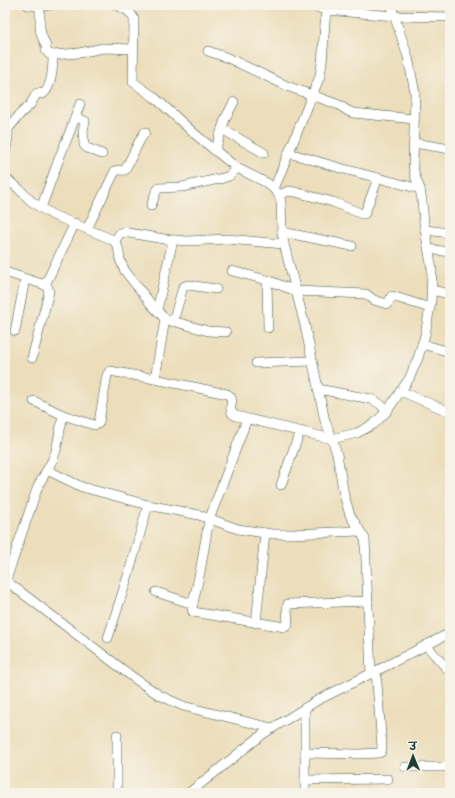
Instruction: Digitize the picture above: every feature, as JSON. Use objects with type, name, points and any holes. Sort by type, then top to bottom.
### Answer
[{"type":"street","points":[[28,5],[51,5]]},
{"type":"street","points":[[116,5],[128,10],[134,19],[133,82],[154,97],[196,135],[237,168],[267,183],[276,192],[281,202],[284,244],[305,326],[325,421],[337,454],[344,495],[350,515],[365,539],[368,601],[382,747],[381,752],[379,753],[305,753]]},
{"type":"street","points":[[308,5],[326,10],[371,10],[394,16],[450,17]]},
{"type":"street","points":[[34,401],[63,415],[94,425],[98,424],[107,375],[110,371],[226,394],[231,398],[231,412],[236,416],[332,439],[357,433],[374,424],[387,411],[409,379],[418,358],[425,335],[430,308],[432,270],[420,189],[413,165],[415,93],[408,58],[394,16],[392,5]]},
{"type":"street","points":[[40,6],[41,34],[47,53],[49,54],[80,53],[103,48],[133,49]]},
{"type":"street","points":[[276,192],[289,153],[320,76],[326,10]]},
{"type":"street","points":[[208,51],[228,58],[287,86],[338,105],[353,113],[414,119]]},
{"type":"street","points":[[8,129],[30,104],[37,93],[45,93],[52,76],[53,55]]},
{"type":"street","points":[[215,151],[228,113],[234,102]]},
{"type":"street","points":[[41,208],[80,104]]},
{"type":"street","points":[[5,115],[8,129],[5,153]]},
{"type":"street","points":[[76,117],[85,121],[83,131],[84,145],[87,148],[102,154]]},
{"type":"street","points":[[222,129],[264,153]]},
{"type":"street","points":[[87,229],[115,171],[125,170],[145,132]]},
{"type":"street","points":[[414,143],[450,149]]},
{"type":"street","points":[[289,153],[420,189]]},
{"type":"street","points":[[152,206],[156,192],[159,188],[182,187],[223,178],[229,176],[237,168]]},
{"type":"street","points":[[5,178],[31,201],[52,215],[75,223],[115,241],[119,247],[120,258],[125,271],[157,310],[169,320],[208,331],[226,332]]},
{"type":"street","points":[[276,192],[295,192],[333,202],[360,214],[364,214],[378,178]]},
{"type":"street","points":[[44,286],[75,223]]},
{"type":"street","points":[[425,230],[450,233]]},
{"type":"street","points":[[115,241],[120,233],[123,232],[173,240],[187,241],[227,239],[284,244]]},
{"type":"street","points":[[282,232],[352,246]]},
{"type":"street","points":[[157,310],[173,240]]},
{"type":"street","points":[[428,249],[450,252]]},
{"type":"street","points":[[232,271],[267,280],[296,291],[366,294],[374,300],[387,304],[392,296],[430,308]]},
{"type":"street","points":[[5,272],[48,288],[49,292],[32,358]]},
{"type":"street","points":[[15,331],[25,279]]},
{"type":"street","points":[[267,280],[268,328]]},
{"type":"street","points":[[155,379],[169,320],[183,287],[188,285],[216,289]]},
{"type":"street","points":[[431,290],[450,294]]},
{"type":"street","points":[[422,344],[450,352]]},
{"type":"street","points":[[256,363],[312,361]]},
{"type":"street","points":[[318,389],[371,399],[380,404],[387,411]]},
{"type":"street","points":[[400,391],[450,412]]},
{"type":"street","points":[[63,415],[56,451],[38,486],[5,580],[134,678],[159,695],[183,706],[272,728]]},
{"type":"street","points":[[248,419],[209,520],[193,604],[193,612],[285,627],[288,623],[287,606],[290,604],[368,601]]},
{"type":"street","points":[[281,485],[300,431]]},
{"type":"street","points":[[47,470],[82,488],[192,514],[238,529],[272,534],[359,530]]},
{"type":"street","points":[[108,638],[130,569],[148,504]]},
{"type":"street","points":[[256,622],[265,533]]},
{"type":"street","points":[[156,592],[193,604]]},
{"type":"street","points":[[189,793],[272,728],[318,700],[450,633]]},
{"type":"street","points":[[426,645],[450,672]]},
{"type":"street","points":[[305,708],[305,793]]},
{"type":"street","points":[[117,793],[118,735]]},
{"type":"street","points":[[405,767],[450,767]]},
{"type":"street","points":[[305,780],[388,779]]}]
